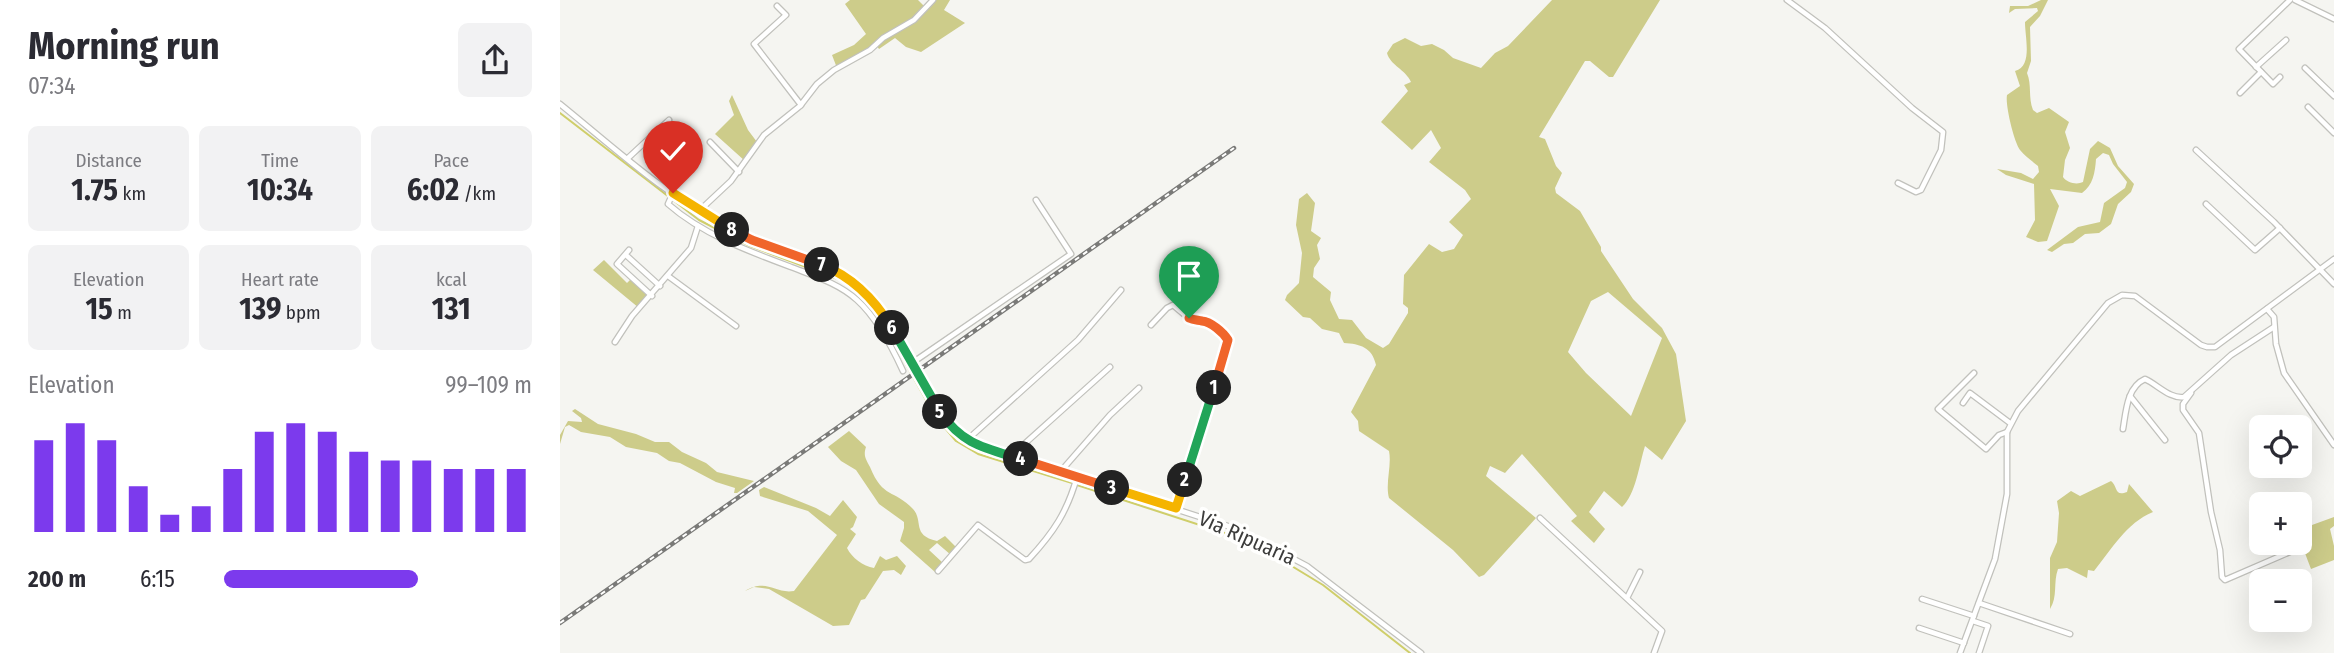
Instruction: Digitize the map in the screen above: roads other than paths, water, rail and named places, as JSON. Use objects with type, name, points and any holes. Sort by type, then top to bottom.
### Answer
[{"type":"street","points":[[699,211],[739,172],[757,142],[801,105],[817,84],[834,70],[870,50],[883,38],[914,20],[933,0]]},
{"type":"street","points":[[1787,0],[1825,28],[1912,108],[1943,132],[1941,150],[1922,190],[1916,192],[1898,183]]},
{"type":"street","points":[[2280,77],[2273,84],[2239,49],[2293,0],[2334,19]]},
{"type":"street","points":[[777,6],[786,15],[754,44],[801,105]]},
{"type":"street","points":[[2240,93],[2286,40]]},
{"type":"street","points":[[2305,68],[2334,96]]},
{"type":"street","name":"Via Ripuaria","points":[[560,104],[628,158],[670,196],[752,240],[828,267],[848,278],[881,310],[947,422],[967,440],[984,449],[1237,529],[1307,566],[1421,653]]},
{"type":"street","points":[[2308,107],[2334,133]]},
{"type":"street","points":[[628,158],[670,120]]},
{"type":"street","points":[[710,142],[739,172]]},
{"type":"street","points":[[2196,150],[2280,228],[2334,284]]},
{"type":"street","points":[[670,196],[670,206],[698,226],[739,247],[844,290],[859,301],[877,323],[904,371]]},
{"type":"street","points":[[912,363],[1071,254],[1036,200]]},
{"type":"street","points":[[2206,204],[2255,250],[2280,228]]},
{"type":"street","points":[[615,342],[632,316],[691,248],[698,226]]},
{"type":"street","points":[[629,250],[617,264],[652,296]]},
{"type":"street","points":[[627,256],[660,286]]},
{"type":"street","points":[[1961,653],[1995,559],[2007,494],[2007,432],[2010,424],[2108,303],[2118,296],[2131,295],[2139,298],[2207,347],[2219,345],[2334,259]]},
{"type":"street","points":[[668,276],[736,326]]},
{"type":"street","points":[[967,440],[1078,340],[1121,290]]},
{"type":"street","points":[[1151,325],[1173,305],[1192,321],[1202,321],[1221,332],[1228,340],[1176,508]]},
{"type":"street","points":[[2267,309],[2274,317],[2276,344],[2284,373],[2334,445]]},
{"type":"street","points":[[2274,327],[2231,355],[2190,393],[2183,404],[2183,410],[2199,433],[2211,512],[2220,550],[2222,577],[2225,580],[2283,555]]},
{"type":"street","points":[[1012,456],[1110,367]]},
{"type":"street","points":[[1974,373],[1938,408],[1986,449],[1999,435],[2007,432]]},
{"type":"street","points":[[2123,429],[2130,395],[2136,385],[2145,379],[2180,398],[2190,393]]},
{"type":"street","points":[[1060,471],[1110,415],[1139,388]]},
{"type":"street","points":[[1963,403],[1970,393],[2010,424]]},
{"type":"street","points":[[2130,395],[2165,440]]},
{"type":"street","points":[[938,571],[978,525],[1025,560],[1029,559],[1055,530],[1077,478]]},
{"type":"street","points":[[1540,519],[1662,631],[1654,653]]},
{"type":"street","points":[[1627,598],[1640,572]]},
{"type":"street","points":[[1922,598],[1988,625],[1979,653]]},
{"type":"street","points":[[1979,603],[2070,634]]},
{"type":"street","points":[[1919,628],[1964,643]]},
{"type":"waterway","points":[[560,113],[699,220],[750,246],[843,281],[863,298],[884,325],[935,416],[956,441],[978,454],[1072,483]]},
{"type":"waterway","points":[[1077,485],[1252,542],[1323,585],[1410,653]]},
{"type":"railway","points":[[560,623],[1234,148]]}]
